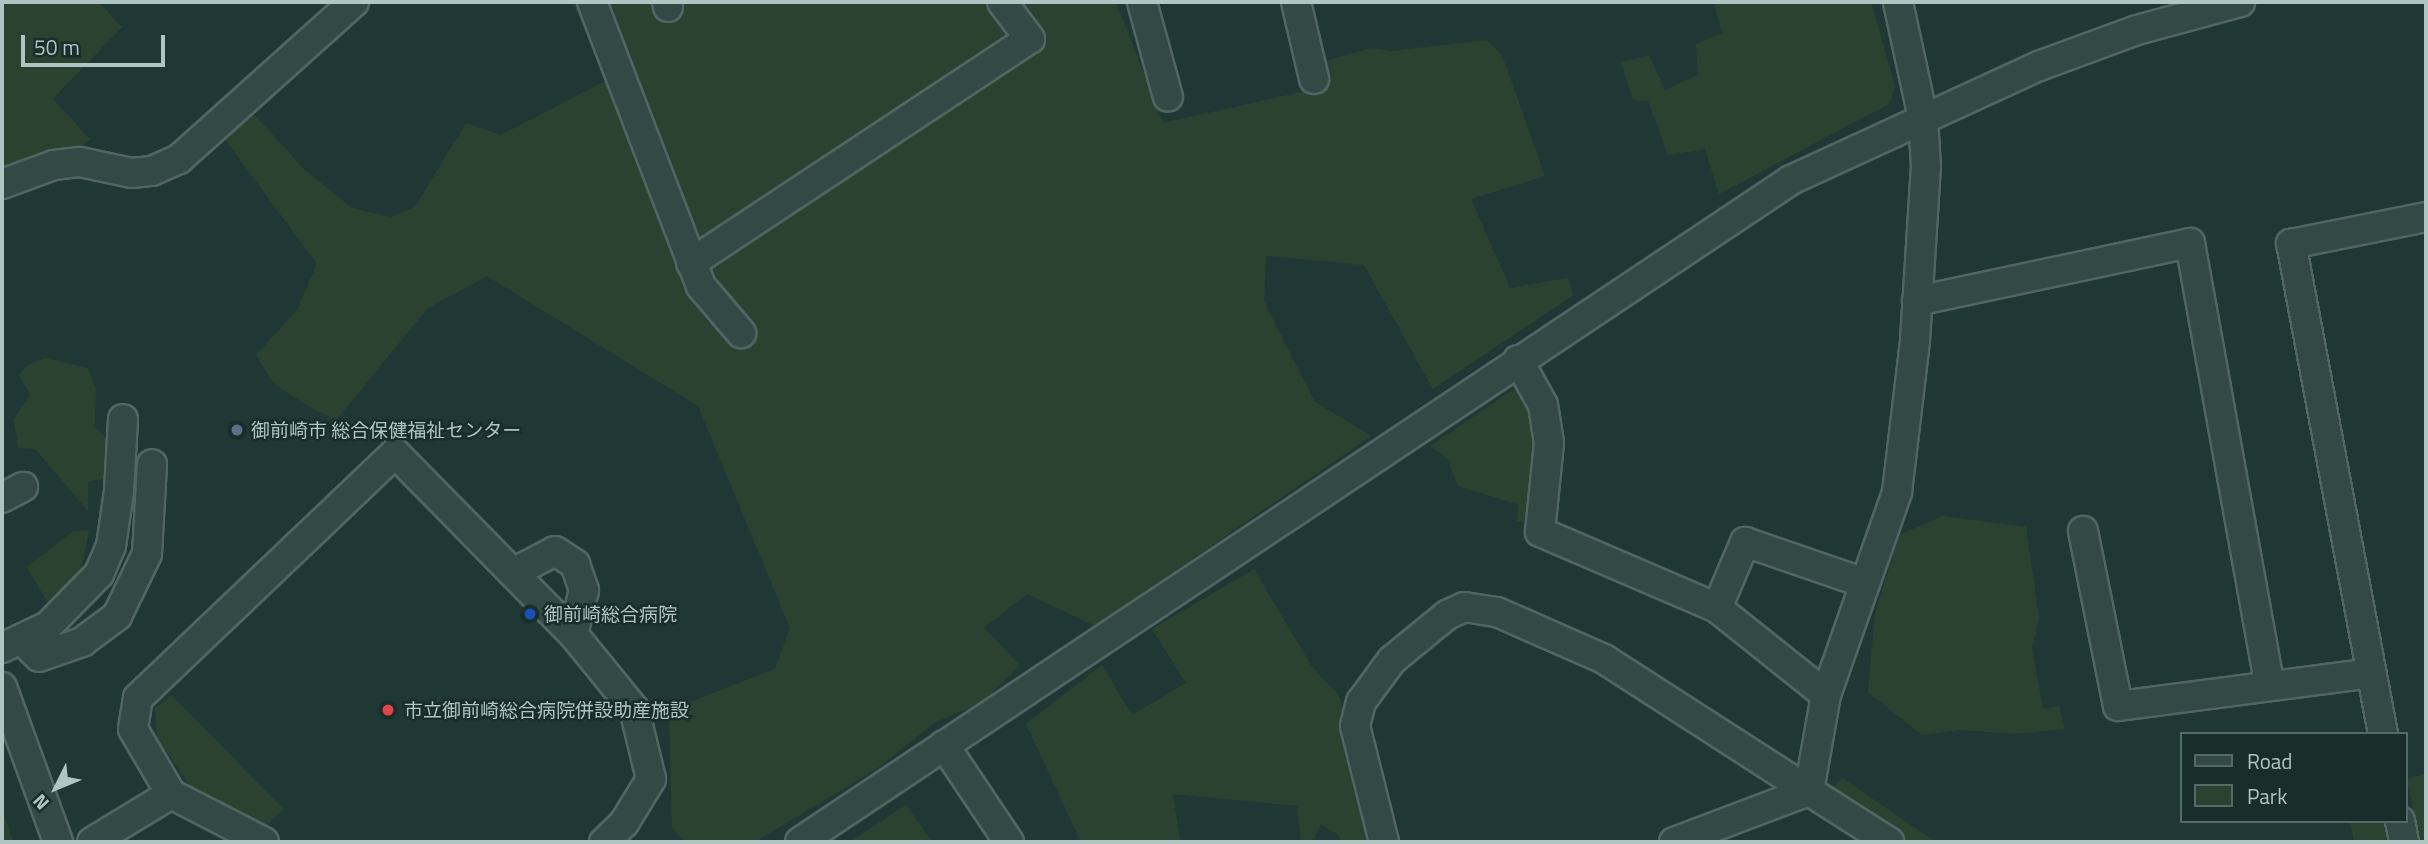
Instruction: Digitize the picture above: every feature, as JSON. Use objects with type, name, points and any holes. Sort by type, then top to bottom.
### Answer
[{"type":"street","points":[[2,184],[54,165],[80,162],[132,173],[152,171],[179,159],[354,2]]},
{"type":"street","points":[[592,2],[701,286],[741,333]]},
{"type":"street","points":[[691,263],[1030,38],[1002,2]]},
{"type":"street","points":[[1142,2],[1168,97]]},
{"type":"street","points":[[1296,2],[1314,79]]},
{"type":"street","points":[[1809,791],[1826,695],[1897,492],[1917,301],[1926,167],[1923,118],[1898,2]]},
{"type":"street","points":[[800,842],[1791,180],[2039,66],[2137,30],[2240,2]]},
{"type":"street","points":[[2382,732],[2291,244],[2426,218]]},
{"type":"street","points":[[1917,301],[2190,243],[2270,686]]},
{"type":"street","points":[[1518,360],[1543,405],[1549,443],[1540,532],[1717,608],[1826,695]]},
{"type":"street","points":[[11,643],[48,626],[99,574],[111,546],[117,505],[123,419]]},
{"type":"street","points":[[264,842],[171,794],[133,729],[138,698],[395,453],[573,634],[634,709],[651,779],[624,823],[604,842]]},
{"type":"street","points":[[11,643],[39,657],[82,642],[117,615],[147,554],[152,464]]},
{"type":"street","points":[[2083,531],[2118,706],[2371,673]]},
{"type":"street","points":[[1717,608],[1745,542],[1865,583]]},
{"type":"street","points":[[513,573],[555,551],[575,564],[584,590],[573,634]]},
{"type":"street","points":[[1384,842],[1355,726],[1361,702],[1392,660],[1447,615],[1464,607],[1497,612],[1604,659],[1889,842]]},
{"type":"street","points":[[2,687],[58,842]]},
{"type":"street","points":[[944,745],[1009,842]]},
{"type":"street","points":[[1674,842],[1809,791]]},
{"type":"street","points":[[92,842],[171,794]]},
{"type":"street","points":[[2400,823],[2404,842]]},
{"type":"green space","points":[[2,2],[99,2],[122,27],[53,99],[90,139],[78,150],[2,175]]},
{"type":"green space","points":[[572,2],[1116,2],[1163,123],[1306,91],[1318,80],[1318,63],[1371,48],[1391,51],[1487,40],[1502,55],[1545,176],[1471,199],[1510,288],[1568,278],[1573,295],[1433,389],[1364,265],[1266,256],[1264,301],[1315,402],[1371,436],[1095,626],[1027,594],[984,628],[1020,665],[984,701],[934,723],[878,768],[755,842],[684,842],[672,827],[669,710],[775,669],[790,628],[698,406],[487,276],[428,308],[336,420],[311,408],[274,384],[256,355],[297,310],[317,264],[221,134],[251,111],[305,170],[352,208],[391,217],[415,207],[466,123],[501,135],[609,79]]},
{"type":"green space","points":[[1714,2],[1871,2],[1895,87],[1889,104],[1719,194],[1705,149],[1668,155],[1648,101],[1633,100],[1621,62],[1649,55],[1665,90],[1698,75],[1696,44],[1722,33]]},
{"type":"green space","points":[[45,358],[87,368],[96,388],[95,426],[108,441],[108,478],[88,482],[88,511],[35,449],[18,448],[14,419],[30,394],[19,375],[28,365]]},
{"type":"green space","points":[[1520,385],[1534,415],[1539,449],[1530,522],[1517,521],[1519,505],[1458,486],[1447,458],[1430,446]]},
{"type":"green space","points":[[1943,516],[2026,527],[2039,618],[2032,648],[2043,709],[2059,706],[2065,729],[2016,734],[1959,730],[1922,735],[1868,692],[1875,614],[1899,535]]},
{"type":"green space","points":[[89,530],[81,571],[47,602],[27,567],[73,531]]},
{"type":"green space","points":[[1254,569],[1312,667],[1337,693],[1343,707],[1342,726],[1364,789],[1369,842],[1342,842],[1337,834],[1321,824],[1314,839],[1301,842],[1297,806],[1173,794],[1180,842],[1081,842],[1026,724],[1102,665],[1132,715],[1186,683],[1152,629]]},
{"type":"green space","points":[[171,695],[284,809],[262,830],[191,787],[157,738],[155,709]]},
{"type":"green space","points":[[2426,774],[2426,842],[2411,842],[2408,827],[2416,824],[2407,779]]},
{"type":"green space","points":[[1842,778],[1936,842],[1905,842],[1896,837],[1830,791]]},
{"type":"green space","points":[[906,805],[932,842],[850,842]]},
{"type":"green space","points":[[2,810],[5,817],[13,842],[2,842]]},
{"type":"green space","points":[[2350,823],[2390,823],[2394,842],[2354,842]]},
{"type":"place","name":"御前崎市 総合保健福祉センター","points":[[237,430]]},
{"type":"place","name":"御前崎総合病院","points":[[530,614]]},
{"type":"place","name":"市立御前崎総合病院併設助産施設","points":[[388,710]]}]
